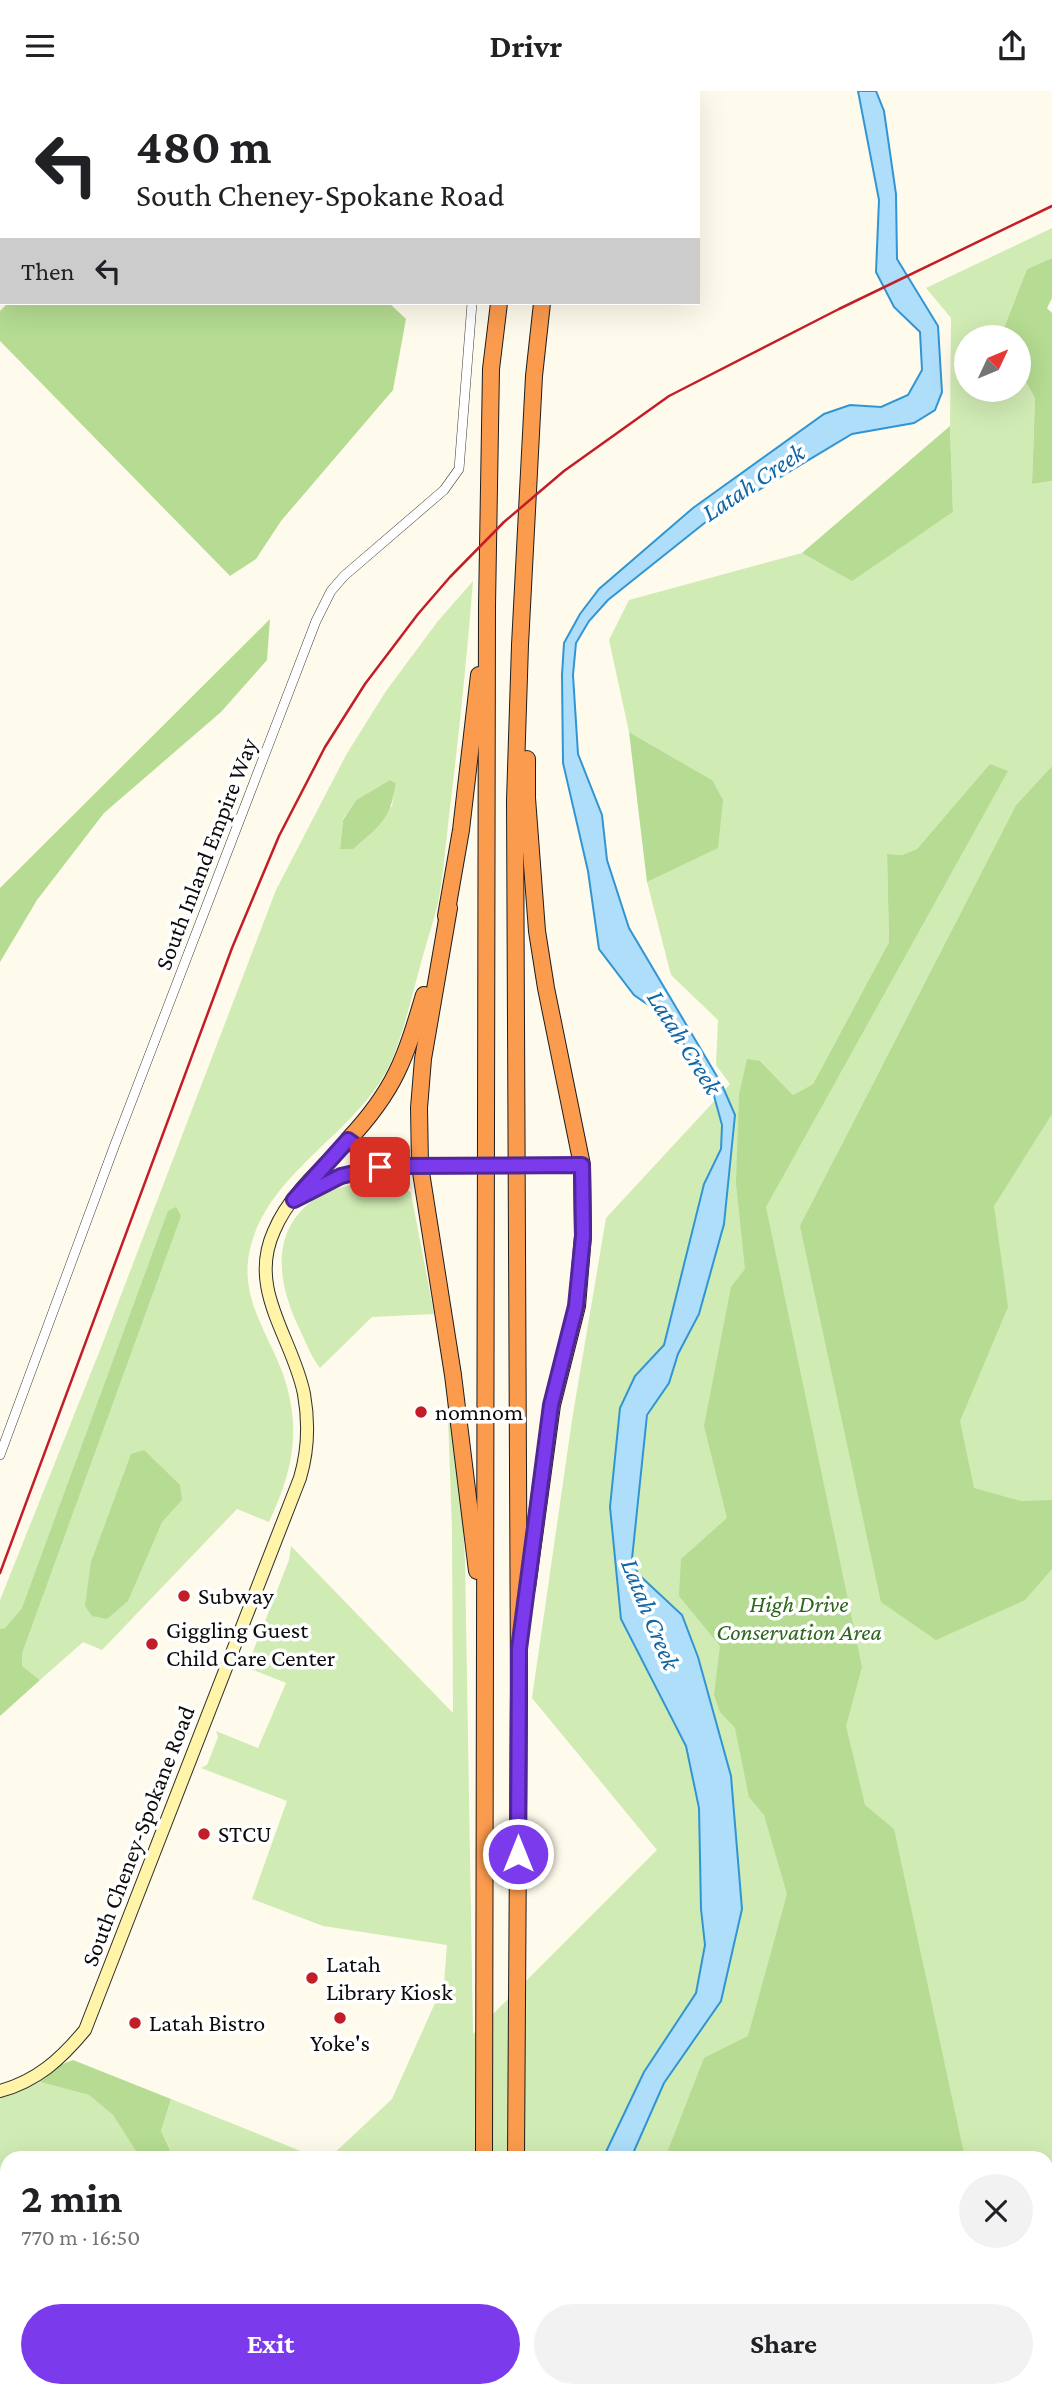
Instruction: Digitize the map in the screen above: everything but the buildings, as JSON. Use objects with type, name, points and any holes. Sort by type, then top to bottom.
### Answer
[{"type":"highway","points":[[484,2151],[487,606],[491,369],[499,305]]},
{"type":"highway","points":[[516,2151],[519,1649],[515,800],[534,376],[542,305]]},
{"type":"highway","points":[[485,1643],[453,1375],[420,1166],[419,1108],[423,1059],[461,830],[487,606]]},
{"type":"highway","points":[[519,1649],[551,1405],[576,1306],[583,1236],[582,1165],[546,988],[534,895],[527,798],[529,676],[522,611]]},
{"type":"highway","points":[[348,1140],[382,1100],[403,1061],[449,908]]},
{"type":"main road","name":"South Cheney-Spokane Road","points":[[0,2091],[18,2086],[45,2071],[64,2056],[85,2030],[300,1478],[307,1448],[304,1394],[268,1297],[265,1273],[268,1246],[273,1232],[294,1200],[348,1140],[363,1151],[396,1166]]},
{"type":"main road","name":"South Cheney-Spokane Road","points":[[294,1200],[341,1176],[366,1169],[396,1166],[582,1165]]},
{"type":"street","name":"South Inland Empire Way","points":[[0,1455],[114,1147],[316,621],[331,591],[344,576],[444,489],[459,469],[472,305]]},
{"type":"green space","name":"High Drive Conservation Area","points":[[1052,228],[1052,258],[1027,269],[1005,325],[954,325],[954,403],[1031,403],[1031,391],[1035,398],[1032,484],[1052,481],[1052,766],[1016,805],[836,1156],[1052,981],[1052,2151],[336,2151],[392,2099],[444,1983],[447,1945],[323,1926],[252,1899],[287,1801],[201,1768],[207,1765],[218,1737],[216,1731],[258,1748],[286,1683],[243,1666],[252,1654],[289,1560],[291,1546],[453,1713],[452,1528],[447,1390],[461,1487],[465,1560],[473,2034],[657,1850],[532,1698],[572,1420],[606,1218],[730,1084],[716,1065],[718,1020],[671,975],[647,882],[717,848],[712,780],[629,732],[609,640],[629,600],[802,553],[852,580],[953,512],[950,426],[951,318],[926,288]],"holes":[[[990,765],[809,1128],[760,1061],[793,1095],[813,1084],[889,942],[887,854],[902,855],[917,849]]]},
{"type":"green space","points":[[1052,258],[1052,298],[1047,308],[1052,313],[1052,481],[1032,484],[1035,398],[1031,391],[1031,325],[1005,325],[1027,269]]},
{"type":"green space","points":[[6,305],[391,305],[406,319],[393,390],[281,521],[256,559],[230,576],[0,341],[0,311]]},
{"type":"green space","points":[[950,426],[953,512],[852,581],[802,553]]},
{"type":"green space","points":[[473,581],[460,723],[440,891],[405,1023],[387,1070],[372,1094],[274,1198],[260,1222],[250,1249],[248,1283],[251,1298],[283,1374],[292,1413],[292,1449],[284,1485],[269,1522],[237,1509],[102,1650],[83,1642],[40,1680],[22,1666],[22,1608],[5,1628],[0,1629],[0,1600],[100,1350],[276,890],[346,755],[386,691],[438,621]],"holes":[[[390,780],[396,783],[392,806],[340,848],[343,819],[356,800]]]},
{"type":"green space","points":[[270,619],[267,660],[221,712],[104,813],[37,900],[0,962],[0,888]]},
{"type":"green space","points":[[629,732],[712,780],[723,800],[718,848],[647,882]]},
{"type":"green space","points":[[990,764],[1008,771],[766,1207],[862,1667],[846,1726],[865,1805],[894,1829],[963,2151],[668,2151],[704,2058],[748,2036],[787,1894],[764,1815],[749,1797],[735,1728],[720,1712],[714,1695],[720,1646],[679,1596],[681,1559],[727,1518],[704,1426],[731,1287],[745,1269],[736,1183],[739,1095],[747,1059],[760,1061],[793,1095],[813,1084],[889,942],[887,854],[902,855],[917,849]]},
{"type":"green space","points":[[1052,766],[1052,1114],[994,1206],[1008,1307],[960,1421],[974,1488],[1021,1501],[1052,1500],[1052,1569],[1025,1600],[936,1640],[881,1602],[800,1226],[1016,805]]},
{"type":"green space","points":[[390,780],[396,783],[394,796],[382,821],[353,849],[340,849],[343,820],[356,800]]},
{"type":"green space","points":[[357,1183],[393,1183],[411,1193],[434,1314],[372,1317],[320,1368],[292,1313],[286,1295],[282,1259],[284,1242],[290,1226],[301,1211],[316,1198]]},
{"type":"green space","points":[[176,1207],[181,1216],[22,1653],[22,1666],[40,1680],[0,1716],[0,1629],[5,1628],[22,1608],[168,1211]]},
{"type":"green space","points":[[144,1450],[180,1485],[182,1500],[162,1522],[128,1601],[107,1619],[92,1616],[85,1606],[91,1562],[131,1454]]},
{"type":"green space","points":[[73,2060],[171,2099],[161,2131],[171,2151],[136,2151],[113,2115],[89,2095],[40,2082],[60,2065]]},
{"type":"green space","points":[[40,2082],[89,2095],[113,2115],[137,2151],[0,2151],[0,2097],[14,2094]]},
{"type":"green space","points":[[171,2099],[301,2151],[171,2151],[161,2131]]},
{"type":"water","name":"Latah Creek","points":[[858,91],[876,91],[884,111],[896,194],[897,259],[938,326],[942,392],[935,410],[914,423],[852,434],[707,521],[608,600],[589,621],[576,643],[573,675],[578,754],[602,815],[607,860],[629,928],[722,1085],[735,1115],[724,1224],[699,1314],[678,1354],[669,1383],[647,1415],[632,1559],[638,1574],[682,1615],[698,1657],[731,1776],[742,1909],[721,2001],[664,2083],[634,2151],[606,2151],[644,2072],[696,1993],[705,1945],[701,1909],[699,1808],[686,1746],[621,1619],[610,1507],[620,1408],[635,1376],[664,1345],[704,1184],[721,1149],[722,1125],[714,1096],[670,1020],[634,995],[599,949],[588,871],[563,763],[564,643],[580,614],[599,589],[693,508],[824,414],[850,405],[881,407],[908,395],[922,370],[920,332],[894,307],[876,272],[879,200]]},
{"type":"railway","points":[[0,1573],[232,948],[279,836],[325,747],[365,684],[418,614],[504,522],[564,471],[669,396],[839,309],[1052,206]]},
{"type":"place","name":"nomnom","points":[[421,1412]]},
{"type":"place","name":"Subway","points":[[184,1596]]},
{"type":"place","name":"Giggling Guest Child Care Center","points":[[152,1644]]},
{"type":"place","name":"STCU","points":[[204,1834]]},
{"type":"place","name":"Latah Library Kiosk","points":[[312,1978]]},
{"type":"place","name":"Yoke's","points":[[340,2018]]},
{"type":"place","name":"Latah Bistro","points":[[135,2023]]},
{"type":"route","points":[[380,1167],[354,1171],[321,1184],[294,1200],[348,1140],[376,1159],[396,1166],[582,1165],[583,1236],[576,1306],[551,1405],[519,1649],[518,1854]]}]
